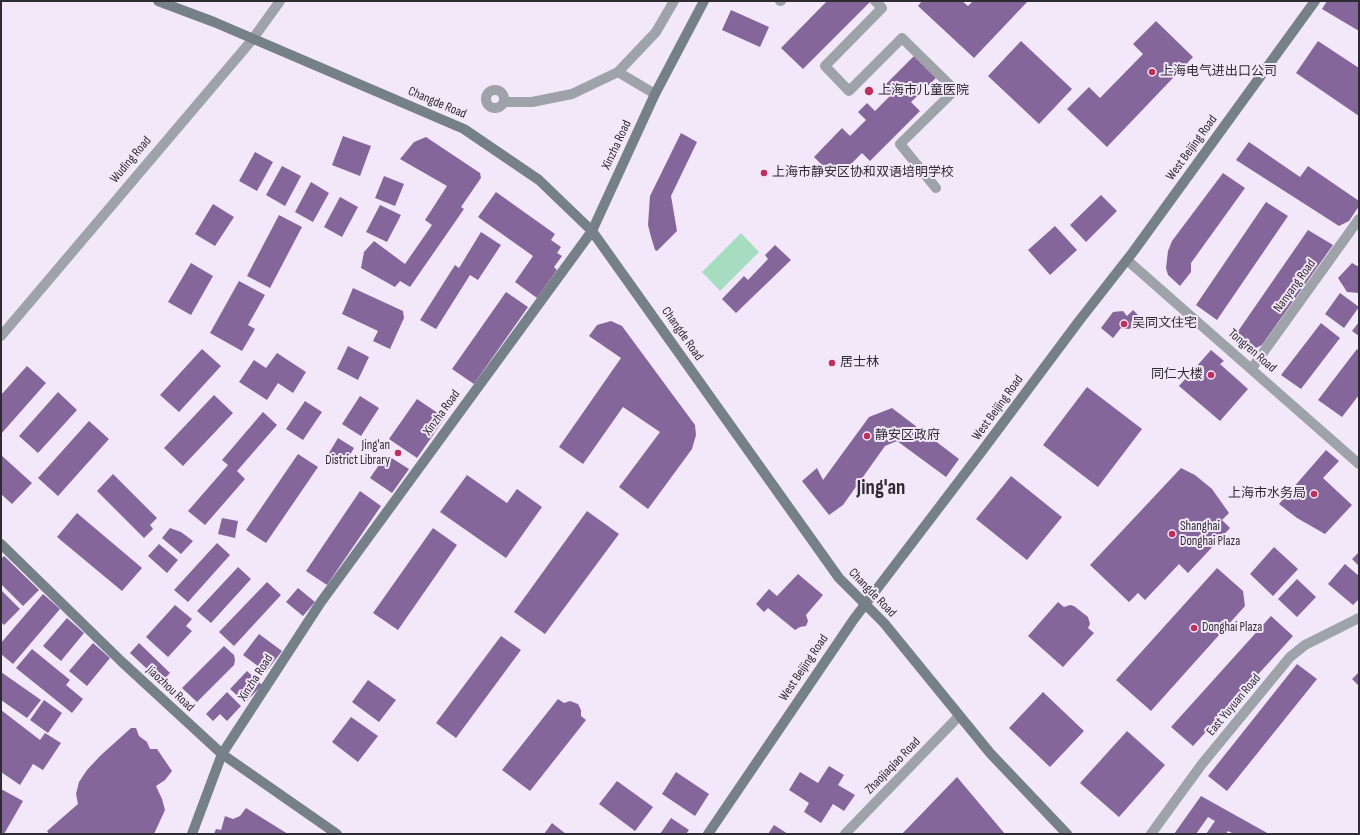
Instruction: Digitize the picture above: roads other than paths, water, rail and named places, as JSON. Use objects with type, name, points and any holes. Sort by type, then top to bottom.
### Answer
[{"type":"main road","name":"Changde Road","points":[[158,1],[214,22],[252,40],[464,129],[539,180],[592,231],[838,578],[892,632],[959,716],[1017,783],[1067,834]]},
{"type":"main road","name":"Xinzha Road","points":[[192,834],[222,754],[321,602],[592,231],[655,94],[704,1]]},
{"type":"main road","name":"West Beijing Road","points":[[708,834],[834,647],[1079,321],[1127,260],[1315,1]]},
{"type":"main road","name":"Jiaozhou Road","points":[[1,544],[122,662],[222,754],[337,834]]},
{"type":"street","name":"Wuding Road","points":[[1,336],[164,141],[252,40],[280,1]]},
{"type":"street","points":[[504,102],[532,102],[572,94],[618,72],[656,32],[674,1]]},
{"type":"street","points":[[875,1],[882,8],[825,66],[849,91],[902,38],[955,90],[900,144],[936,188]]},
{"type":"street","points":[[618,72],[655,94]]},
{"type":"street","name":"Nanyang Road","points":[[1252,368],[1359,219]]},
{"type":"street","name":"Tongren Road","points":[[1127,260],[1252,368],[1359,464]]},
{"type":"street","name":"East Yuyuan Road","points":[[1151,834],[1202,764],[1290,658],[1305,645],[1359,618]]},
{"type":"street","name":"Zhaojiaqiao Road","points":[[845,834],[959,716]]},
{"type":"place","name":"上海电气进出口公司","points":[[1152,72]]},
{"type":"place","name":"上海市儿童医院","points":[[869,91]]},
{"type":"place","name":"上海市静安区协和双语培明学校","points":[[764,173]]},
{"type":"place","name":"吴同文住宅","points":[[1124,324]]},
{"type":"place","name":"居士林","points":[[832,363]]},
{"type":"place","name":"同仁大楼","points":[[1211,375]]},
{"type":"place","name":"静安区政府","points":[[867,436]]},
{"type":"place","name":"Jing'an District Library","points":[[398,453]]},
{"type":"place","name":"上海市水务局","points":[[1314,494]]},
{"type":"place","name":"Shanghai Donghai Plaza","points":[[1172,534]]},
{"type":"place","name":"Donghai Plaza","points":[[1194,628]]},
{"type":"district","name":"Jing'an","points":[[881,489]]}]
